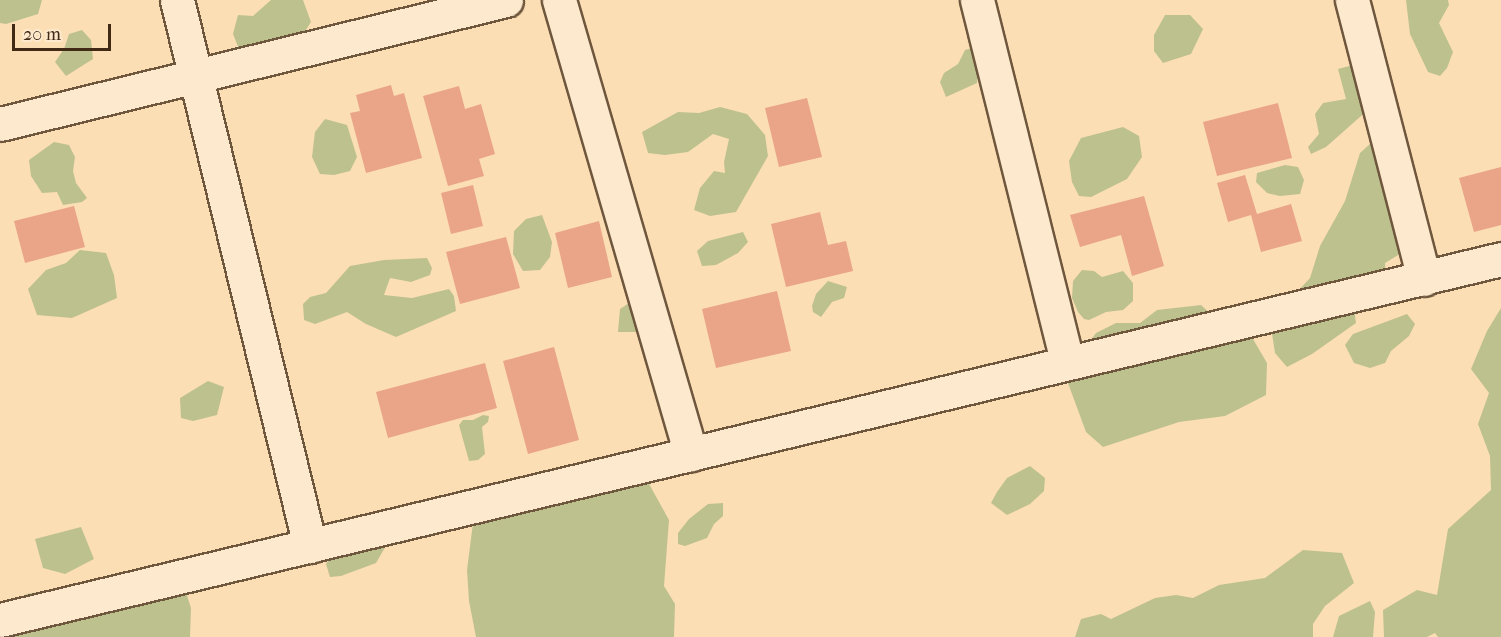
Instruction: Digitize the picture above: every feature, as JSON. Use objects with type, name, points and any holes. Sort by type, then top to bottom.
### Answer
[{"type":"street","points":[[177,0],[310,546]]},
{"type":"street","points":[[0,124],[506,0]]},
{"type":"street","points":[[559,0],[691,454]]},
{"type":"street","points":[[977,0],[1067,362]]},
{"type":"street","points":[[1352,0],[1424,279]]},
{"type":"street","points":[[0,620],[1501,259]]},
{"type":"green space","points":[[0,0],[42,0],[38,14],[6,24],[0,23]]},
{"type":"green space","points":[[271,0],[303,0],[311,22],[302,36],[239,49],[233,34],[238,15],[253,16]]},
{"type":"green space","points":[[1406,0],[1448,0],[1449,5],[1439,23],[1453,52],[1447,68],[1440,76],[1428,72],[1410,34]]},
{"type":"green space","points":[[1165,15],[1190,15],[1203,29],[1191,54],[1163,63],[1154,51],[1154,35]]},
{"type":"green space","points":[[82,30],[91,40],[93,59],[66,76],[55,62],[64,49],[69,34]]},
{"type":"green space","points":[[979,46],[977,83],[946,97],[940,82],[944,73],[958,64],[965,50]]},
{"type":"green space","points":[[1375,59],[1369,109],[1326,147],[1311,154],[1308,147],[1319,134],[1315,114],[1323,103],[1346,99],[1338,69]]},
{"type":"green space","points":[[720,107],[747,114],[765,135],[768,156],[736,212],[710,216],[694,210],[700,188],[714,171],[725,173],[724,162],[729,139],[713,134],[688,152],[665,155],[648,153],[642,132],[678,112],[699,113]]},
{"type":"green space","points":[[325,119],[347,125],[357,157],[350,171],[334,175],[320,174],[312,157],[315,132]]},
{"type":"green space","points":[[1123,127],[1139,136],[1142,157],[1127,179],[1091,197],[1079,196],[1072,182],[1069,161],[1081,138]]},
{"type":"green space","points":[[1382,133],[1418,243],[1385,263],[1387,299],[1353,301],[1356,323],[1312,354],[1287,367],[1275,353],[1270,321],[1310,278],[1320,246],[1345,201],[1360,153]]},
{"type":"green space","points":[[54,142],[69,145],[75,157],[73,171],[76,183],[87,198],[82,202],[63,205],[57,192],[42,193],[31,176],[29,160]]},
{"type":"green space","points":[[1285,165],[1298,167],[1304,180],[1300,194],[1280,196],[1267,193],[1256,182],[1257,173]]},
{"type":"green space","points":[[542,215],[552,242],[550,257],[540,270],[523,271],[513,254],[514,231],[526,219]]},
{"type":"green space","points":[[743,232],[748,242],[738,253],[716,265],[702,266],[697,251],[708,241]]},
{"type":"green space","points":[[80,250],[106,253],[114,275],[117,298],[72,318],[37,315],[28,289],[46,270],[66,263]]},
{"type":"green space","points":[[427,258],[432,268],[430,275],[411,282],[390,278],[384,295],[412,298],[449,289],[454,296],[456,311],[396,337],[366,324],[347,312],[315,324],[304,320],[303,304],[310,297],[326,293],[350,266],[384,260]]},
{"type":"green space","points":[[1082,270],[1094,271],[1102,277],[1123,271],[1133,283],[1133,301],[1123,310],[1106,312],[1089,320],[1084,319],[1072,298],[1073,281]]},
{"type":"green space","points":[[828,281],[847,287],[844,298],[832,302],[821,317],[813,312],[812,306],[816,294]]},
{"type":"green space","points":[[638,297],[639,332],[618,332],[620,309]]},
{"type":"green space","points":[[1201,305],[1231,333],[1253,339],[1267,363],[1266,395],[1225,416],[1179,422],[1103,447],[1086,432],[1065,375],[1096,333],[1116,323],[1140,323],[1157,310]]},
{"type":"green space","points":[[1501,308],[1501,637],[1438,637],[1435,633],[1427,637],[1384,637],[1383,610],[1417,590],[1437,595],[1448,529],[1491,490],[1490,456],[1478,424],[1489,393],[1471,369],[1487,331]]},
{"type":"green space","points":[[1407,314],[1415,324],[1409,336],[1391,351],[1385,363],[1370,368],[1354,363],[1345,345],[1353,334]]},
{"type":"green space","points":[[208,381],[224,387],[217,415],[193,421],[181,418],[180,398]]},
{"type":"green space","points":[[483,415],[489,416],[488,422],[482,427],[485,454],[478,460],[469,461],[459,425],[463,420],[473,420]]},
{"type":"green space","points":[[632,466],[648,482],[669,520],[664,586],[675,604],[674,637],[476,637],[469,601],[467,570],[473,523]]},
{"type":"green space","points":[[1030,466],[1045,478],[1044,491],[1030,504],[1007,515],[991,503],[1007,478]]},
{"type":"green space","points":[[723,503],[723,516],[714,524],[707,538],[685,546],[678,544],[678,533],[689,519],[708,504]]},
{"type":"green space","points":[[81,527],[94,559],[65,574],[43,568],[35,539]]},
{"type":"green space","points":[[378,532],[387,544],[376,563],[341,576],[330,577],[326,564],[335,551]]},
{"type":"green space","points":[[1303,550],[1342,553],[1354,583],[1325,606],[1313,624],[1313,637],[1075,637],[1081,619],[1101,614],[1111,619],[1155,598],[1176,595],[1193,598],[1219,585],[1265,578]]},
{"type":"green space","points":[[153,566],[182,580],[191,608],[190,637],[0,637],[0,634],[8,633],[26,594],[93,584]]},
{"type":"green space","points":[[1370,601],[1375,612],[1373,637],[1333,637],[1339,616]]},
{"type":"building","points":[[391,85],[394,96],[404,93],[422,158],[366,173],[350,113],[360,111],[356,95]]},
{"type":"building","points":[[459,86],[465,109],[481,104],[495,154],[479,159],[484,176],[448,186],[423,96]]},
{"type":"building","points":[[807,98],[822,157],[779,167],[765,108]]},
{"type":"building","points":[[1278,103],[1292,158],[1217,176],[1203,122]]},
{"type":"building","points":[[1501,167],[1501,225],[1474,232],[1459,178]]},
{"type":"building","points":[[1245,175],[1257,214],[1291,204],[1302,241],[1261,252],[1251,215],[1228,222],[1217,183]]},
{"type":"building","points":[[473,185],[483,226],[451,234],[441,193]]},
{"type":"building","points":[[1144,196],[1164,266],[1132,276],[1121,235],[1080,247],[1070,215]]},
{"type":"building","points":[[74,206],[85,247],[25,263],[14,221]]},
{"type":"building","points":[[820,212],[828,245],[846,241],[853,271],[786,287],[771,224]]},
{"type":"building","points":[[599,221],[612,277],[568,288],[555,233]]},
{"type":"building","points":[[506,237],[520,288],[460,304],[446,252]]},
{"type":"building","points":[[777,291],[791,351],[716,368],[702,309]]},
{"type":"building","points":[[554,347],[579,440],[528,454],[503,361]]},
{"type":"building","points":[[485,363],[497,408],[388,438],[376,392]]}]
